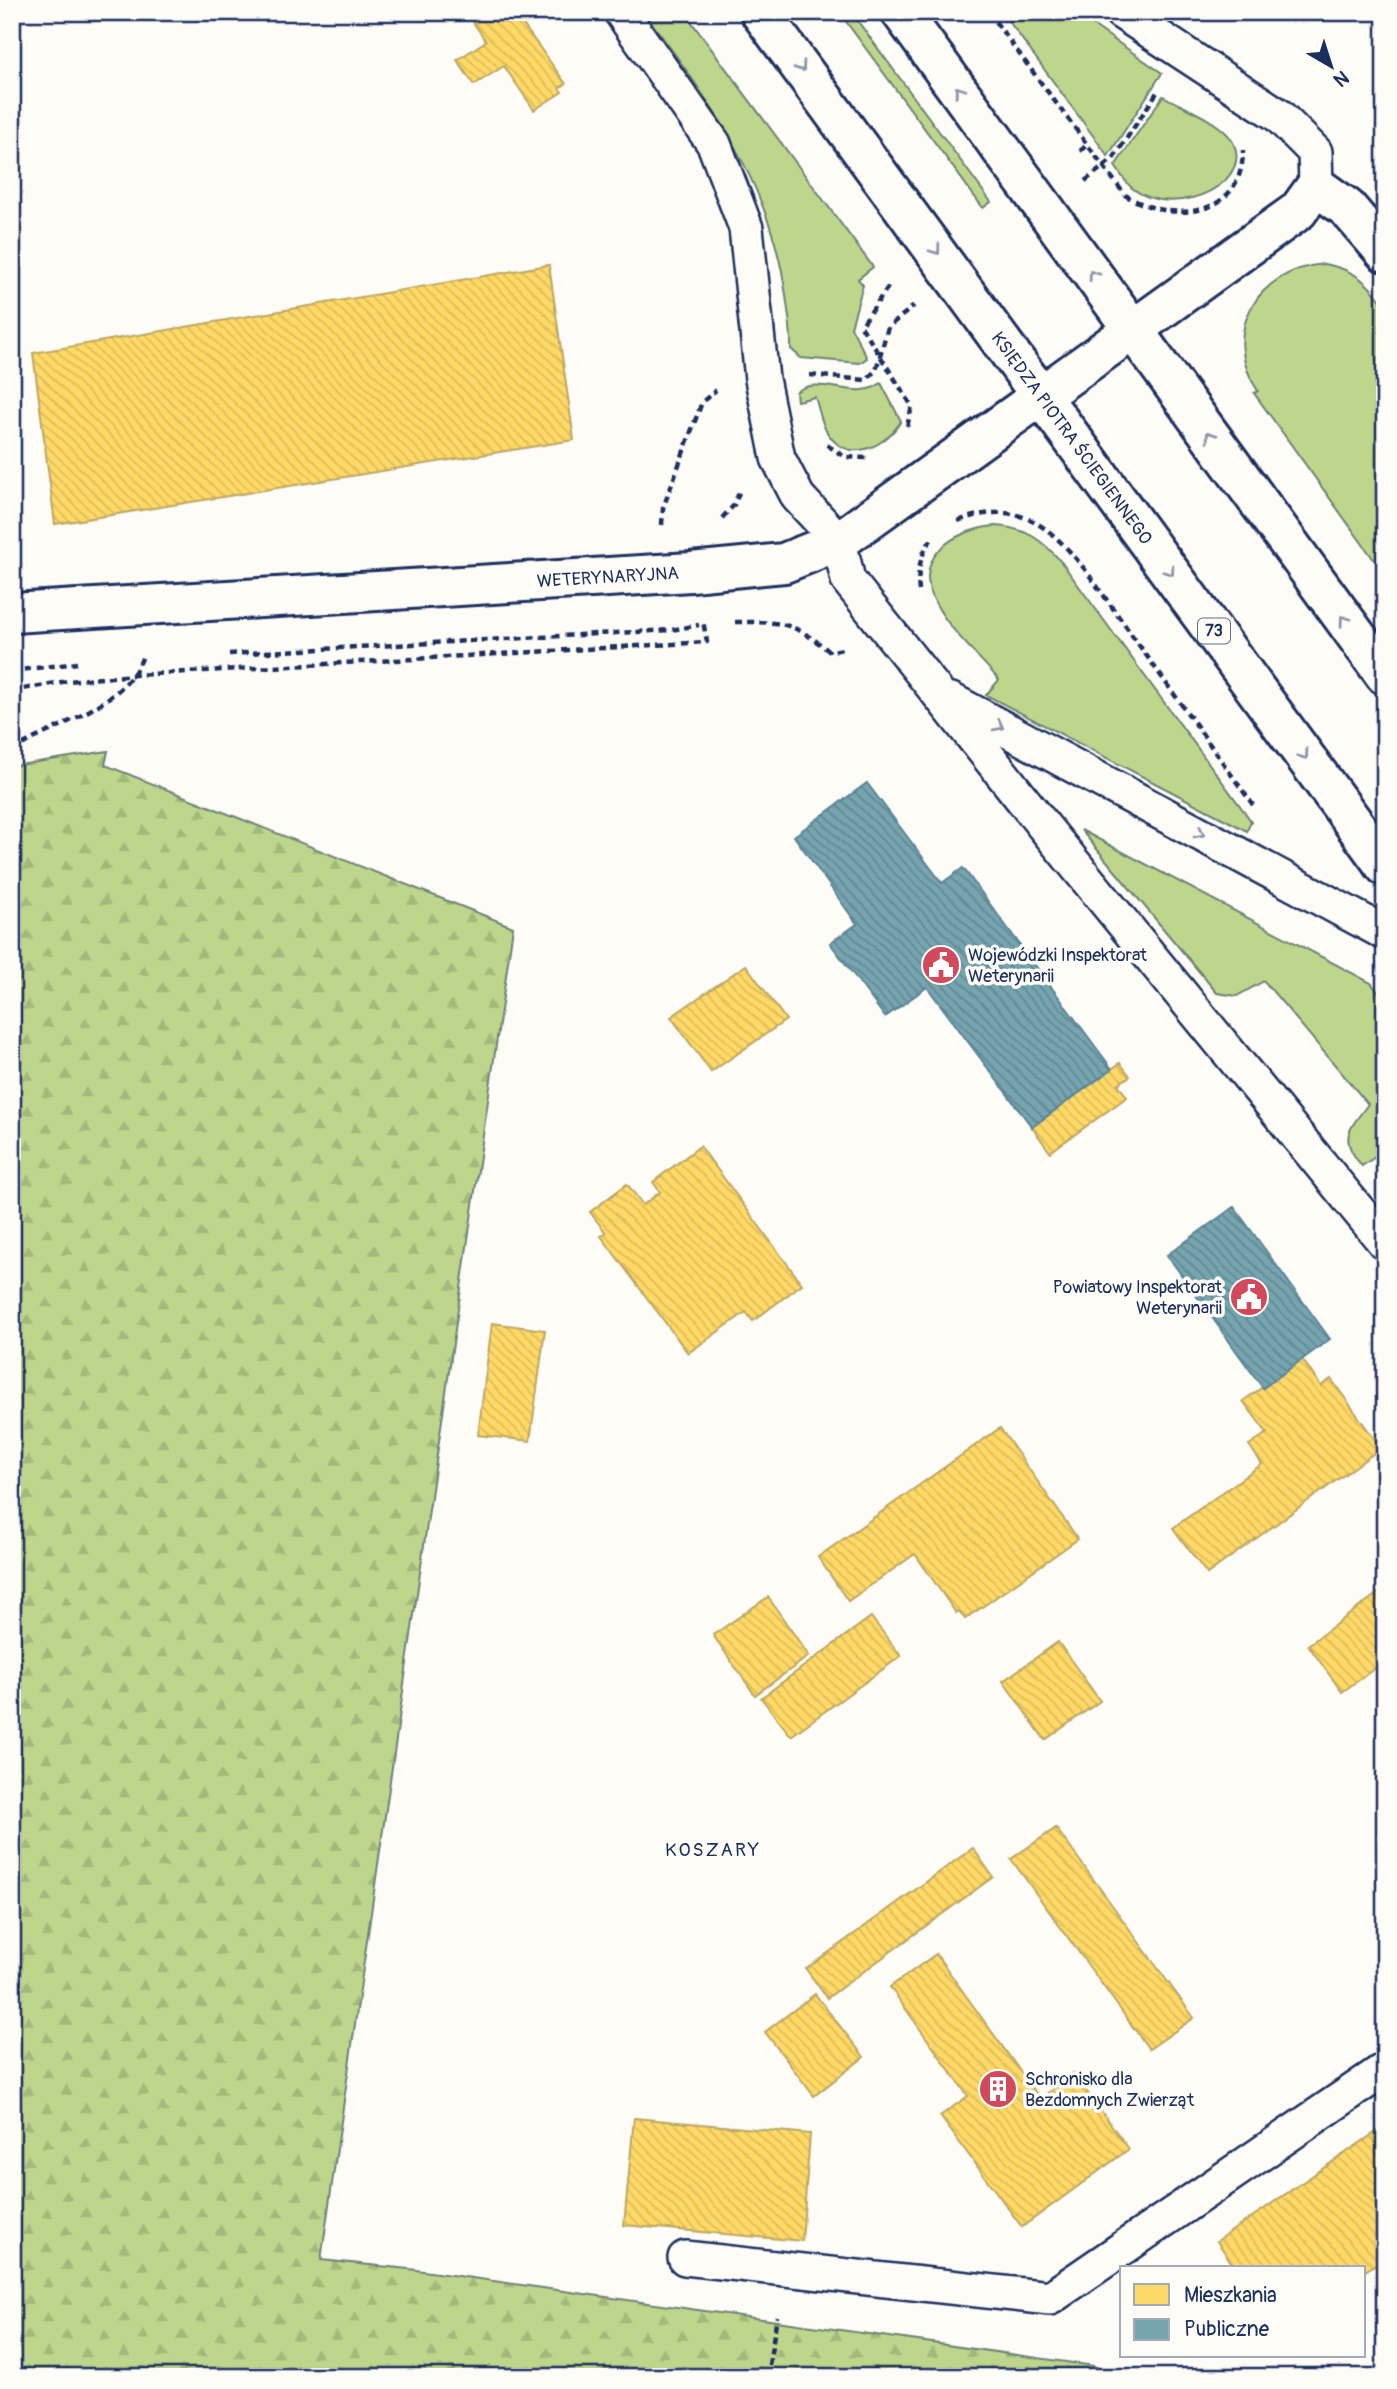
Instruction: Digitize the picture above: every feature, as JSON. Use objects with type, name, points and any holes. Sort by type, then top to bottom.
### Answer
[{"type":"main road","name":"KSIĘDZA PIOTRA ŚCIEGIENNEGO","points":[[760,12],[1385,866]]},
{"type":"main road","points":[[901,12],[1385,675]]},
{"type":"main road","name":"WETERYNARYJNA","points":[[12,613],[784,563],[839,541],[1044,397],[1298,211],[1316,186]]},
{"type":"main road","points":[[1316,186],[1347,208],[1385,252]]},
{"type":"lane","points":[[621,12],[714,144],[746,228],[762,379],[778,458],[798,497],[839,541],[848,580],[1385,1243]]},
{"type":"lane","points":[[1121,12],[1278,114],[1315,152],[1316,186]]},
{"type":"lane","points":[[939,694],[1385,933]]},
{"type":"lane","points":[[685,2258],[1050,2298],[1385,2069]]},
{"type":"path","points":[[988,12],[1125,195],[1144,207],[1170,213],[1204,209],[1236,184],[1243,165],[1243,143]]},
{"type":"path","points":[[1045,209],[1113,159],[1161,86]]},
{"type":"path","points":[[1080,151],[1087,145]]},
{"type":"path","points":[[804,374],[866,380],[876,370],[888,327],[954,275]]},
{"type":"path","points":[[888,287],[861,326],[917,414]]},
{"type":"path","points":[[662,533],[663,508],[702,402],[710,392],[726,384]]},
{"type":"path","points":[[905,431],[910,422],[912,406]]},
{"type":"path","points":[[818,435],[845,457],[876,456]]},
{"type":"path","points":[[720,521],[734,505],[742,480]]},
{"type":"path","points":[[982,504],[989,513]]},
{"type":"path","points":[[952,523],[989,513],[1027,518],[1058,536],[1259,814]]},
{"type":"path","points":[[919,597],[918,575],[923,551],[935,535]]},
{"type":"path","points":[[12,691],[67,681],[135,675],[707,642],[701,615]]},
{"type":"path","points":[[729,622],[784,622],[806,632],[831,652],[847,646]]},
{"type":"path","points":[[227,654],[657,631],[716,623]]},
{"type":"path","points":[[130,659],[154,658]]},
{"type":"path","points":[[12,671],[91,662]]},
{"type":"path","points":[[12,750],[110,699],[135,675]]},
{"type":"path","points":[[767,2377],[778,2310]]},
{"type":"green space","points":[[644,12],[684,12],[873,267],[858,279],[863,285],[851,327],[867,358],[860,363],[801,358],[791,349],[786,295],[778,255],[767,216],[752,180],[714,111]]},
{"type":"green space","points":[[839,12],[851,12],[991,202],[983,208]]},
{"type":"green space","points":[[1002,12],[1074,12],[1162,73],[1108,156]]},
{"type":"green space","points":[[1163,96],[1222,129],[1236,151],[1234,167],[1225,180],[1210,191],[1171,201],[1150,198],[1132,188],[1115,166]]},
{"type":"green space","points":[[1324,264],[1352,273],[1373,290],[1385,306],[1385,575],[1254,393],[1258,391],[1247,369],[1242,347],[1244,326],[1251,308],[1263,291],[1280,278],[1300,269]]},
{"type":"green space","points":[[881,383],[901,421],[886,438],[867,448],[847,449],[837,443],[826,430],[815,397],[797,401],[796,392],[805,387],[815,385],[860,390]]},
{"type":"green space","points":[[995,526],[1016,529],[1033,536],[1062,563],[1251,821],[1247,831],[986,695],[999,680],[942,614],[929,587],[928,573],[932,560],[951,540],[965,533]]},
{"type":"green space","points":[[108,751],[105,765],[513,927],[321,2260],[409,2269],[1094,2366],[1113,2377],[12,2377],[12,766]]},
{"type":"green space","points":[[1081,830],[1371,983],[1385,1001],[1385,1150],[1362,1166],[1348,1141],[1351,1128],[1368,1104],[1264,981],[1237,996],[1217,993]]},
{"type":"building: Mieszkania","points":[[466,12],[514,12],[566,84],[559,88],[562,92],[534,110],[504,66],[474,85],[457,60],[486,41]]},
{"type":"building: Mieszkania","points":[[549,265],[574,440],[55,524],[33,353]]},
{"type":"building: Mieszkania","points":[[746,965],[786,1020],[711,1072],[671,1017]]},
{"type":"building: Mieszkania","points":[[1120,1063],[1130,1076],[1118,1084],[1127,1097],[1050,1152],[1032,1127]]},
{"type":"building: Mieszkania","points":[[700,1146],[802,1284],[753,1321],[746,1312],[688,1353],[601,1236],[606,1233],[590,1212],[627,1184],[643,1205],[660,1192],[653,1182]]},
{"type":"building: Mieszkania","points":[[492,1323],[545,1330],[530,1441],[478,1435]]},
{"type":"building: Mieszkania","points":[[1302,1359],[1321,1386],[1331,1379],[1381,1448],[1207,1574],[1173,1528],[1262,1464],[1249,1445],[1267,1433],[1243,1401]]},
{"type":"building: Mieszkania","points":[[1000,1428],[1078,1539],[965,1619],[959,1611],[956,1613],[915,1554],[848,1601],[818,1557]]},
{"type":"building: Mieszkania","points":[[1385,1588],[1385,1661],[1342,1692],[1308,1645]]},
{"type":"building: Mieszkania","points":[[768,1597],[809,1656],[755,1695],[713,1635]]},
{"type":"building: Mieszkania","points":[[871,1617],[901,1656],[791,1736],[761,1698]]},
{"type":"building: Mieszkania","points":[[1058,1642],[1100,1701],[1045,1740],[1003,1681]]},
{"type":"building: Mieszkania","points":[[1056,1828],[1194,2018],[1149,2049],[1011,1859]]},
{"type":"building: Mieszkania","points":[[973,1848],[993,1877],[827,1998],[806,1969]]},
{"type":"building: Mieszkania","name":"Schronisko dla Bezdomnych Zwierząt","points":[[936,1954],[1040,2099],[1073,2073],[1129,2149],[1022,2227],[940,2116],[968,2096],[890,1987]]},
{"type":"building: Mieszkania","points":[[815,1994],[864,2057],[814,2096],[765,2032]]},
{"type":"building: Mieszkania","points":[[634,2118],[810,2134],[802,2241],[624,2225]]},
{"type":"building: Mieszkania","points":[[1385,2126],[1385,2258],[1366,2271],[1366,2266],[1234,2266],[1217,2241]]},
{"type":"building: Publiczne","name":"Wojewódzki Inspektorat Weterynarii","points":[[867,783],[942,883],[963,868],[1112,1069],[1032,1127],[927,987],[885,1017],[830,943],[857,924],[794,836]]},
{"type":"building: Publiczne","name":"Powiatowy Inspektorat Weterynarii","points":[[1234,1207],[1330,1339],[1263,1388],[1167,1255]]},
{"type":"place","name":"Wojewódzki Inspektorat Weterynarii","points":[[941,965]]},
{"type":"place","name":"Powiatowy Inspektorat Weterynarii","points":[[1249,1297]]},
{"type":"place","name":"Schronisko dla Bezdomnych Zwierząt","points":[[998,2089]]},
{"type":"district","name":"KOSZARY","points":[[713,1850]]}]
